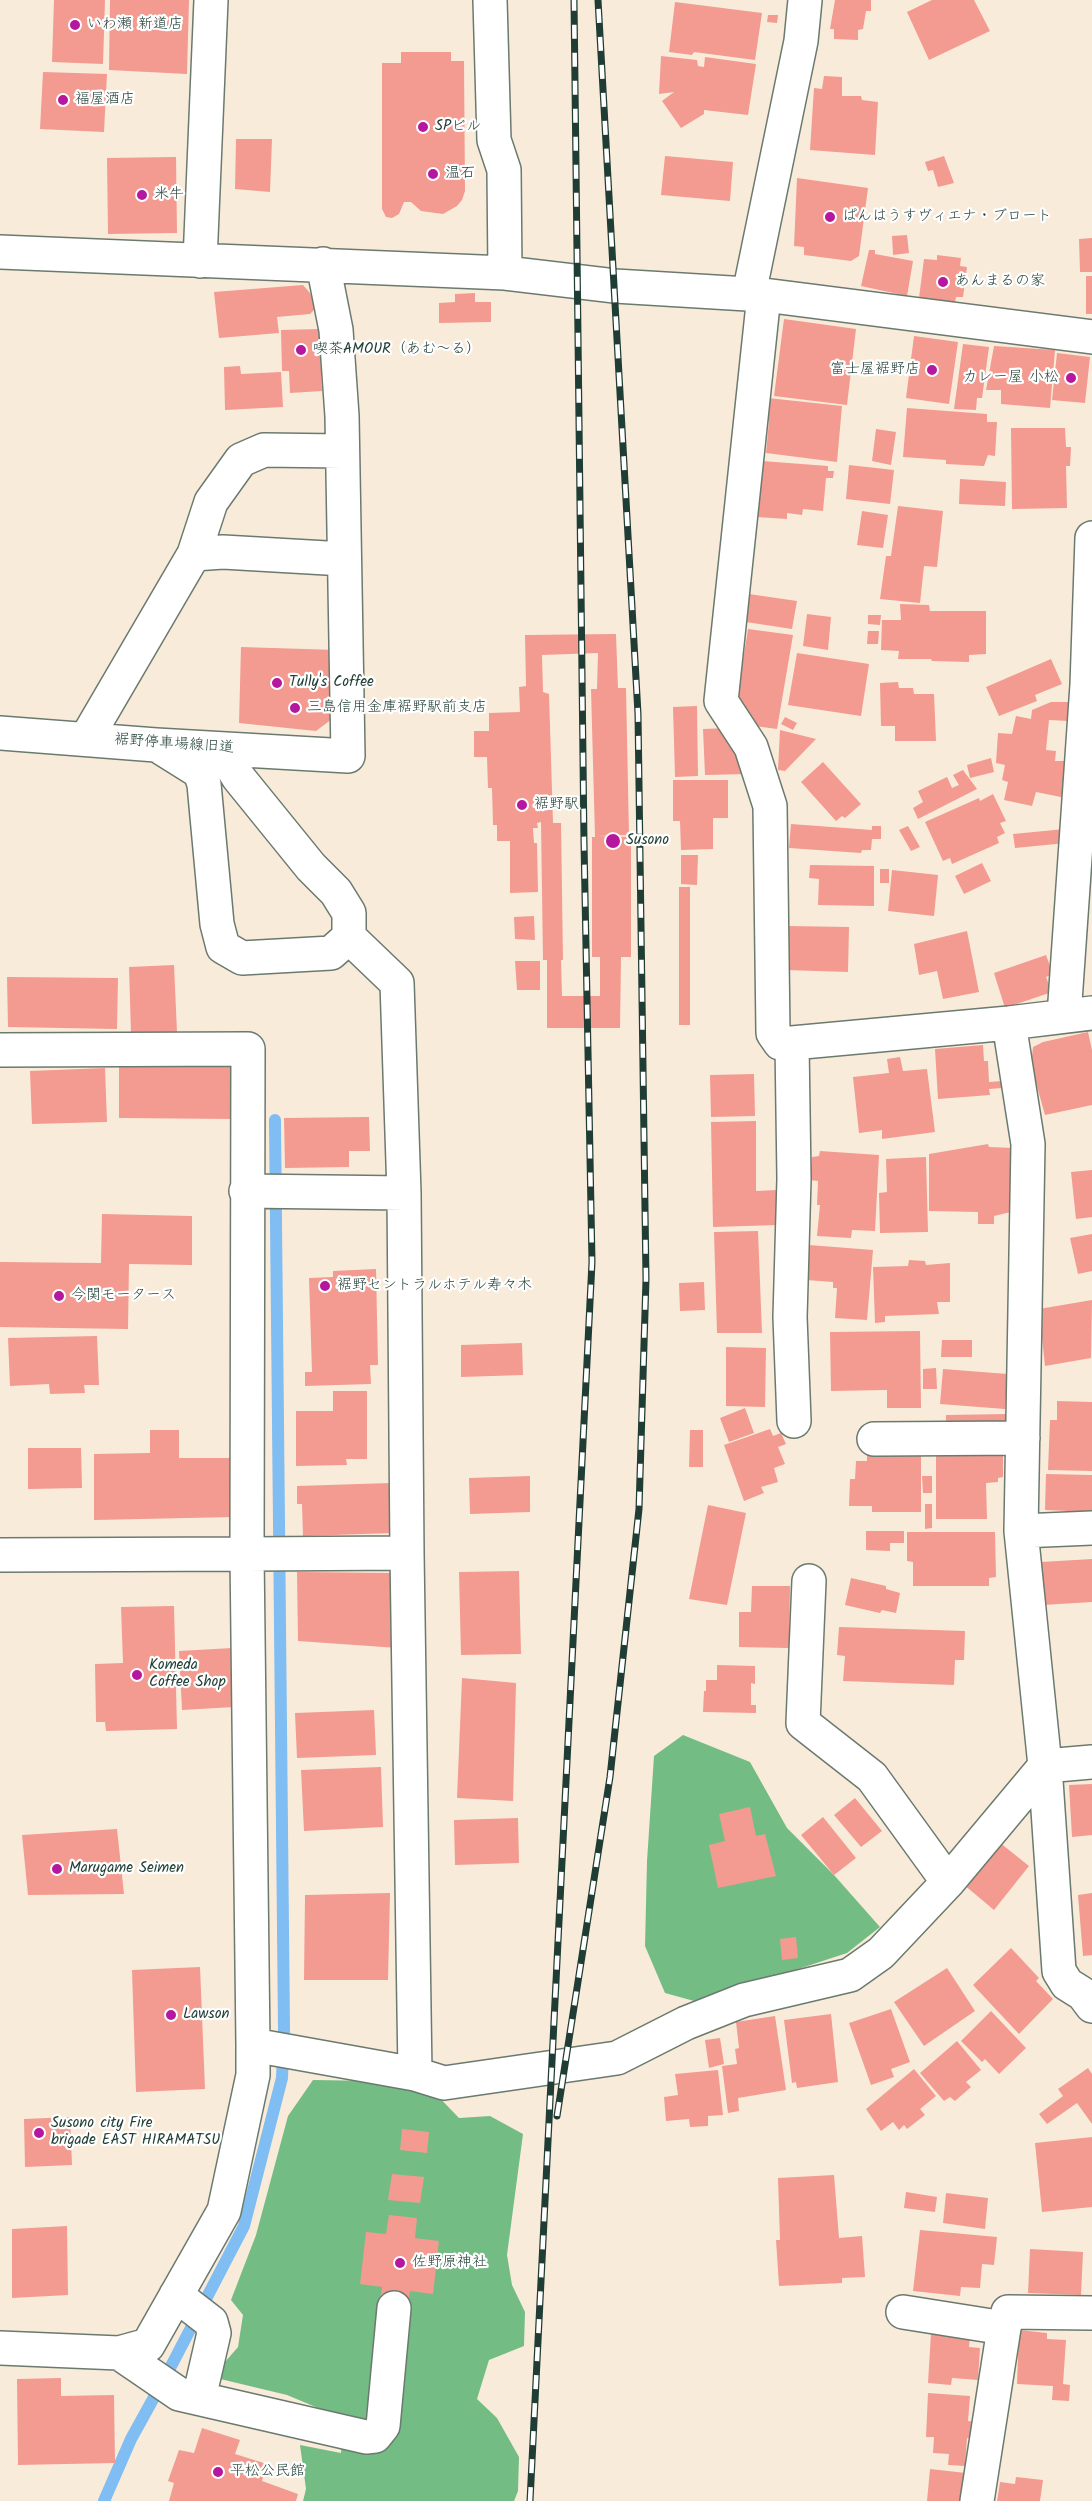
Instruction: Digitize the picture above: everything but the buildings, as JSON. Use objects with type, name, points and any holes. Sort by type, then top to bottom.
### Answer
[{"type":"street","points":[[200,261],[211,0]]},
{"type":"street","points":[[490,0],[494,140],[504,170],[506,273]]},
{"type":"street","points":[[805,0],[801,41],[757,295],[721,700],[751,747],[770,806],[773,1033],[780,1043],[1009,1023],[1078,1014],[1092,538]]},
{"type":"street","points":[[0,252],[506,273],[615,286],[757,295],[1092,337]]},
{"type":"street","points":[[194,554],[223,552],[344,559],[336,330],[323,264]]},
{"type":"street","points":[[86,739],[194,554],[211,502],[241,460],[264,450],[342,451]]},
{"type":"street","name":"裾野停車場線旧道","points":[[0,733],[348,756],[344,559]]},
{"type":"street","points":[[156,745],[200,772],[204,784],[217,924],[223,947],[242,958],[331,953],[349,937]]},
{"type":"street","points":[[221,749],[253,795],[311,867],[336,892],[349,912],[349,937],[397,983],[404,1192],[406,1552],[415,2074]]},
{"type":"street","points":[[1009,1023],[1028,1144],[1022,1531],[1045,1766],[1059,1971],[1066,1984],[1089,1997]]},
{"type":"street","points":[[792,1043],[794,1179],[790,1317],[794,1421]]},
{"type":"street","points":[[0,1050],[248,1049],[266,1191],[266,1554],[274,2049],[253,2075],[224,2211],[193,2308],[131,2362]]},
{"type":"street","points":[[266,1191],[404,1192]]},
{"type":"street","points":[[874,1439],[1023,1438]]},
{"type":"street","points":[[1022,1531],[1092,1528]]},
{"type":"street","points":[[0,1555],[406,1552]]},
{"type":"street","points":[[809,1581],[803,1724],[872,1777],[948,1882]]},
{"type":"street","points":[[274,2049],[415,2074],[444,2083],[617,2058],[686,2023],[744,2000],[850,1975],[881,1953],[948,1882],[1045,1766],[1092,1762]]},
{"type":"street","points":[[189,2396],[214,2333],[193,2308]]},
{"type":"street","points":[[0,2348],[131,2362],[189,2396],[366,2437],[375,2436],[383,2426],[394,2308]]},
{"type":"street","points":[[903,2312],[1004,2328]]},
{"type":"street","points":[[977,2501],[1008,2312],[1092,2313]]},
{"type":"green space","points":[[683,1735],[750,1762],[787,1828],[834,1875],[880,1927],[847,1953],[771,1978],[694,2001],[665,1993],[645,1946],[647,1861],[654,1756]]},
{"type":"green space","points":[[313,2080],[376,2081],[434,2092],[459,2118],[490,2116],[523,2134],[507,2255],[512,2285],[525,2312],[524,2346],[489,2360],[477,2399],[497,2418],[519,2457],[518,2491],[514,2501],[303,2501],[306,2489],[300,2445],[341,2453],[342,2418],[287,2395],[212,2377],[238,2347],[243,2315],[231,2300],[256,2235],[288,2116]]},
{"type":"waterway","points":[[104,2501],[131,2439],[244,2226],[282,2078],[284,2030],[275,1120]]},
{"type":"railway","points":[[530,2501],[592,1262],[584,842],[574,0]]},
{"type":"railway","points":[[557,2116],[610,1777],[639,1509],[646,1279],[638,714],[598,0]]},
{"type":"place","name":"いわ瀬 新道店","points":[[75,25]]},
{"type":"place","name":"福屋酒店","points":[[63,100]]},
{"type":"place","name":"SPビル","points":[[423,127]]},
{"type":"place","name":"温石","points":[[433,174]]},
{"type":"place","name":"米牛","points":[[142,195]]},
{"type":"place","name":"ぱんはうすヴィエナ・ブロート","points":[[830,217]]},
{"type":"place","name":"あんまるの家","points":[[943,282]]},
{"type":"place","name":"喫茶AMOUR（あむ〜る）","points":[[301,350]]},
{"type":"place","name":"富士屋裾野店","points":[[932,370]]},
{"type":"place","name":"カレー屋 小松","points":[[1071,378]]},
{"type":"place","name":"Tully's Coffee","points":[[277,683]]},
{"type":"place","name":"三島信用金庫裾野駅前支店","points":[[295,708]]},
{"type":"place","name":"裾野駅","points":[[522,805]]},
{"type":"place","name":"Susono","points":[[613,841]]},
{"type":"place","name":"裾野セントラルホテル寿々木","points":[[325,1286]]},
{"type":"place","name":"今関モータース","points":[[59,1296]]},
{"type":"place","name":"Komeda Coffee Shop","points":[[137,1675]]},
{"type":"place","name":"Marugame Seimen","points":[[57,1869]]},
{"type":"place","name":"Lawson","points":[[171,2015]]},
{"type":"place","name":"Susono city Fire brigade EAST HIRAMATSU","points":[[39,2133]]},
{"type":"place","name":"佐野原神社","points":[[400,2263]]},
{"type":"place","name":"平松公民館","points":[[218,2472]]}]
